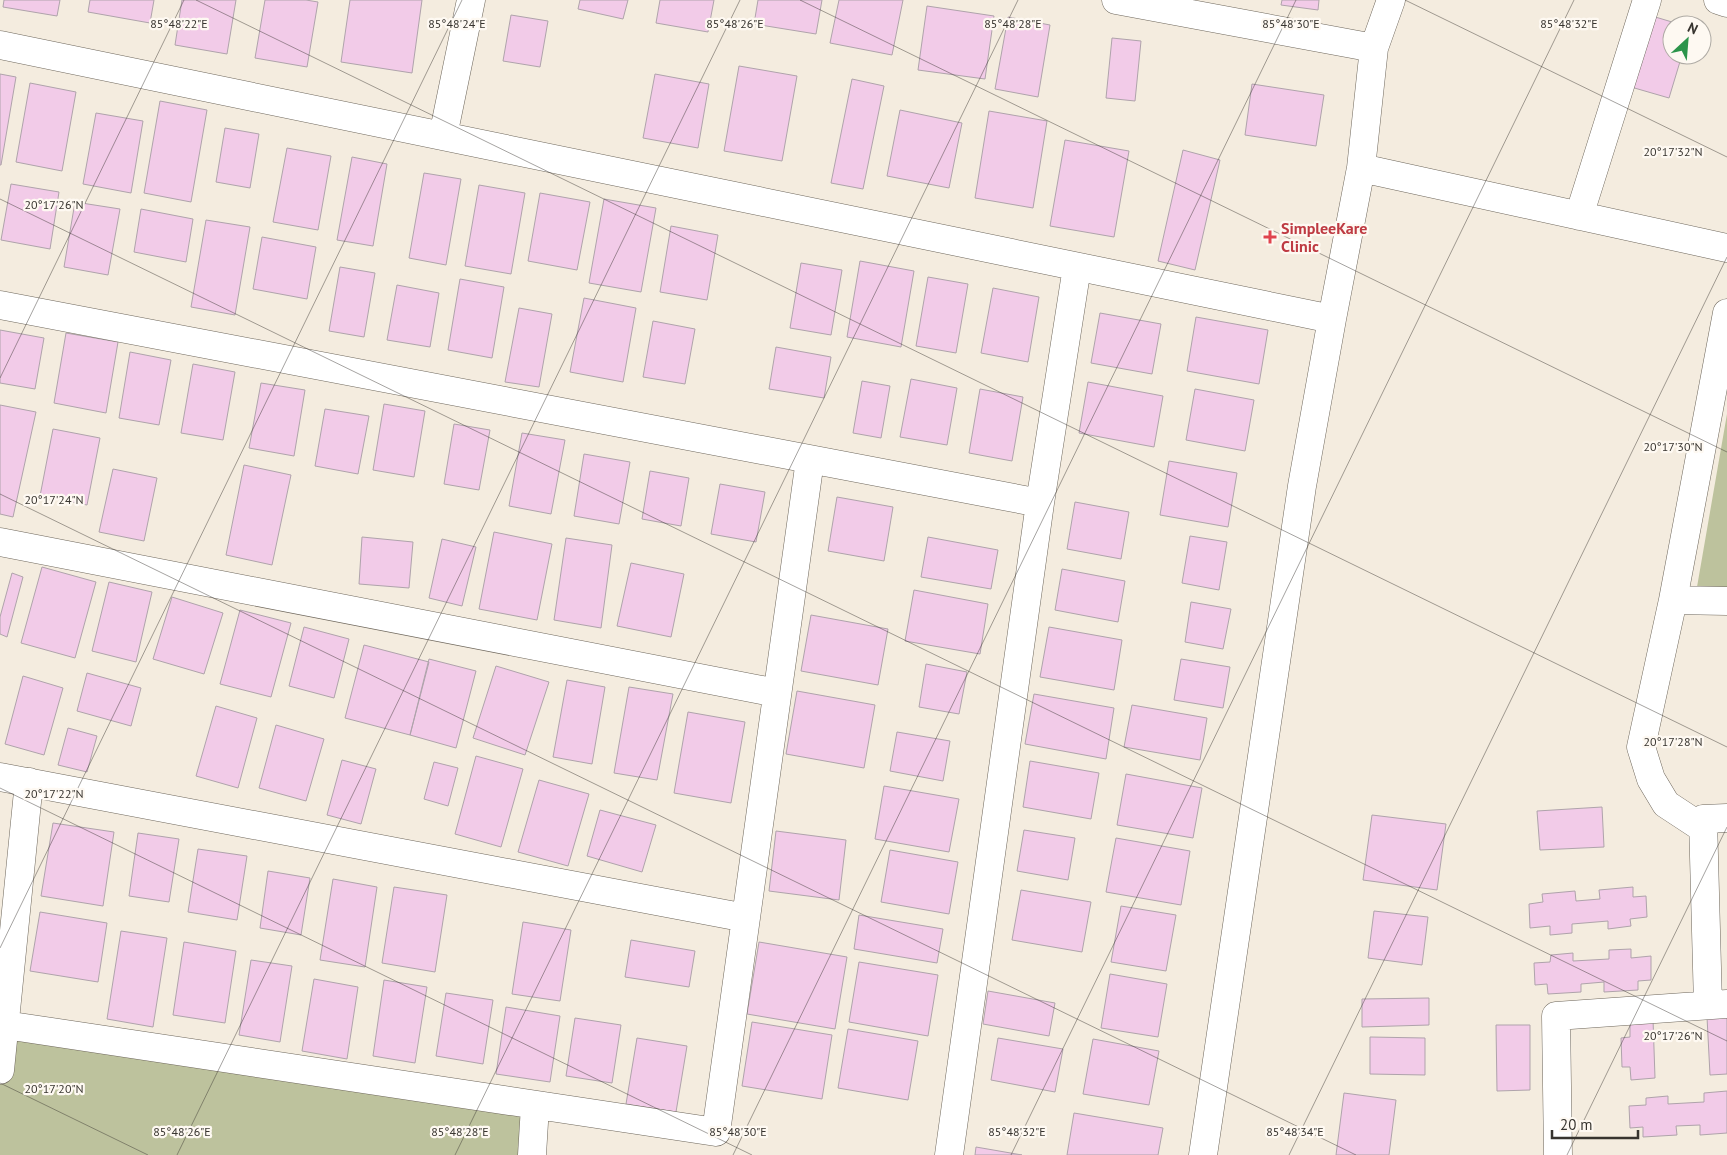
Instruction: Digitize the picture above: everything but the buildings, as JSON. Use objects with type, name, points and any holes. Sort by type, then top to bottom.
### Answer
[{"type":"street","points":[[443,136],[471,0]]},
{"type":"street","points":[[1116,0],[1374,48]]},
{"type":"street","points":[[1203,1155],[1302,486],[1361,168],[1374,48],[1391,0]]},
{"type":"street","points":[[1579,216],[1647,0]]},
{"type":"street","points":[[1718,0],[1727,3]]},
{"type":"street","points":[[0,45],[1332,319]]},
{"type":"street","points":[[1361,168],[1727,248]]},
{"type":"street","points":[[949,1155],[1040,503],[1077,267]]},
{"type":"street","points":[[0,305],[1040,503]]},
{"type":"street","points":[[1558,1155],[1556,1016],[1717,1004],[1715,823],[1666,804],[1651,779],[1641,747],[1673,600],[1727,313]]},
{"type":"street","points":[[5,1025],[716,1132],[810,460]]},
{"type":"street","points":[[0,542],[778,693]]},
{"type":"street","points":[[1673,600],[1727,601]]},
{"type":"street","points":[[0,777],[746,918]]},
{"type":"street","points":[[0,1070],[29,782]]},
{"type":"street","points":[[532,1155],[535,1106]]},
{"type":"green space","points":[[1727,414],[1727,588],[1697,587]]},
{"type":"green space","points":[[5,1025],[535,1106],[532,1155],[0,1155],[0,1070]]},
{"type":"place","name":"SimpleeKare Clinic","points":[[1270,237]]}]
